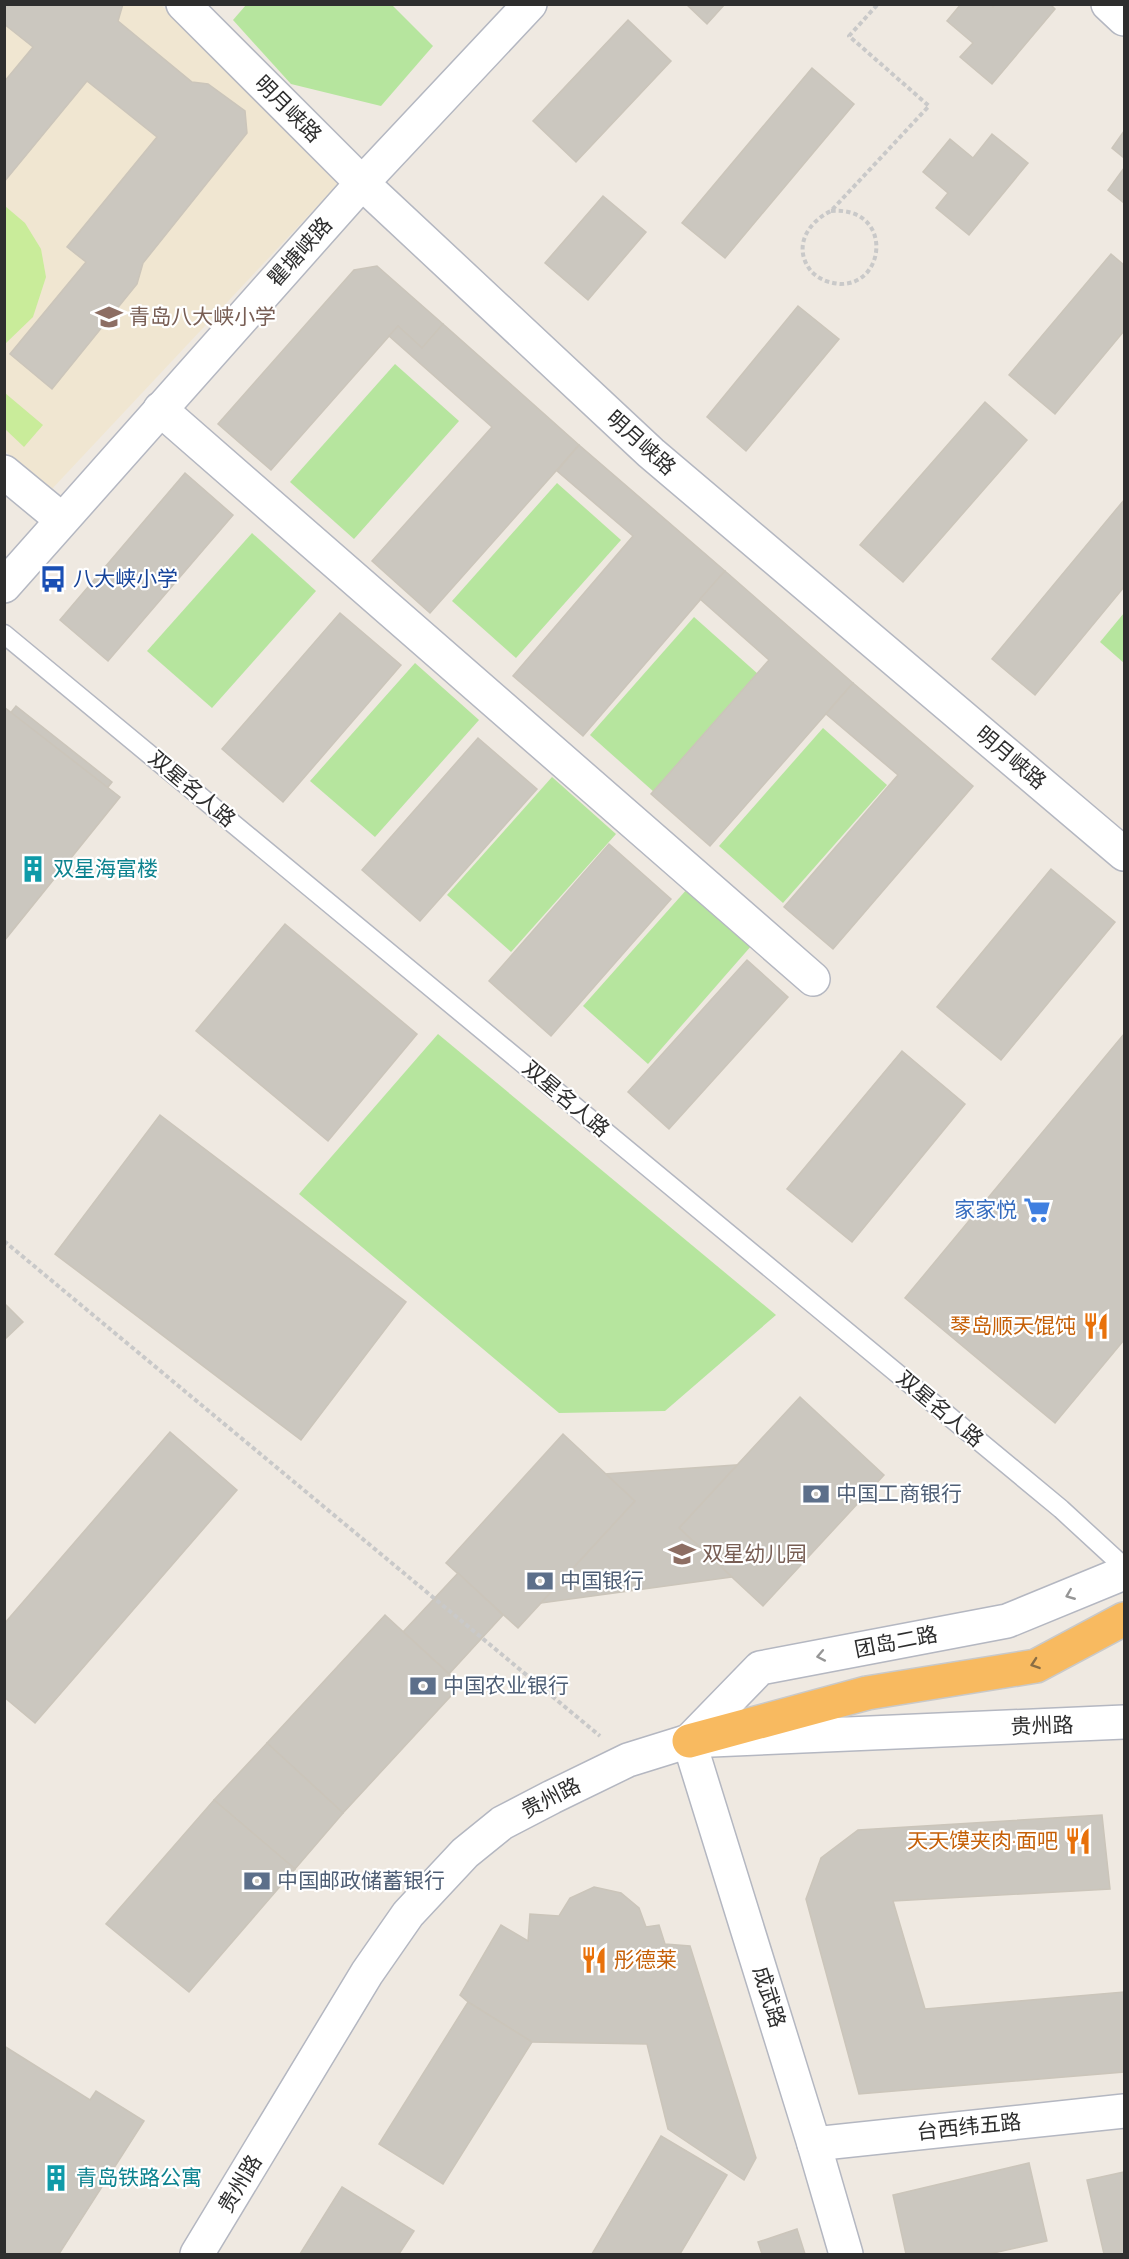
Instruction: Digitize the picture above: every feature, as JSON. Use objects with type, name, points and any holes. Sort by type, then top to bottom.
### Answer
[{"type":"highway","points":[[689,1741],[867,1694],[1036,1666],[1125,1618]]},
{"type":"street","name":"明月峡路","points":[[183,4],[362,183],[651,453],[1125,854]]},
{"type":"street","name":"瞿塘峡路","points":[[4,586],[61,519],[362,183],[530,4]]},
{"type":"street","points":[[1108,4],[1125,19]]},
{"type":"street","points":[[160,409],[813,979]]},
{"type":"street","points":[[4,472],[61,519]]},
{"type":"street","name":"团岛二路","points":[[689,1741],[760,1668],[1007,1621],[1125,1573]]},
{"type":"street","name":"贵州路","points":[[197,2254],[367,1973],[408,1914],[465,1853],[502,1823],[628,1760],[689,1741],[1125,1722]]},
{"type":"street","name":"成武路","points":[[689,1741],[846,2254]]},
{"type":"street","name":"台西纬五路","points":[[814,2144],[1125,2111]]},
{"type":"lane","name":"双星名人路","points":[[4,634],[1052,1502],[1125,1567]]},
{"type":"path","points":[[831,211],[843,210],[865,219],[872,228],[876,240],[875,258],[867,273],[844,284],[820,279],[811,270],[805,259],[803,247],[805,235],[811,224],[831,211],[929,106],[849,36],[878,4]]},
{"type":"path","points":[[4,1241],[628,1760]]},
{"type":"shaded area","name":"青岛八大峡小学","points":[[4,5],[161,5],[339,183],[51,490],[5,451]]},
{"type":"green space","points":[[246,5],[392,5],[433,46],[381,106],[291,84],[233,20]]},
{"type":"green space","points":[[5,206],[25,223],[41,249],[46,277],[33,317],[5,344]]},
{"type":"green space","points":[[395,364],[459,421],[354,539],[290,482]]},
{"type":"green space","points":[[5,393],[43,425],[24,447],[5,429]]},
{"type":"green space","points":[[557,483],[621,540],[516,658],[452,601]]},
{"type":"green space","points":[[252,533],[316,591],[212,708],[147,651]]},
{"type":"green space","points":[[1124,613],[1124,663],[1100,642]]},
{"type":"green space","points":[[694,617],[758,674],[654,792],[590,735]]},
{"type":"green space","points":[[415,663],[479,720],[375,837],[310,781]]},
{"type":"green space","points":[[823,728],[887,785],[783,903],[719,846]]},
{"type":"green space","points":[[552,777],[616,834],[511,952],[447,895]]},
{"type":"green space","points":[[688,888],[752,945],[648,1064],[583,1006]]},
{"type":"green space","points":[[438,1034],[776,1315],[665,1411],[559,1413],[299,1194]]},
{"type":"building","points":[[4,4],[123,4],[118,21],[192,82],[208,84],[245,111],[247,133],[143,263],[137,284],[52,389],[10,354],[86,262],[67,247],[157,137],[87,81],[4,182],[4,82],[33,47],[4,24]]},
{"type":"building","points":[[686,4],[725,4],[707,24]]},
{"type":"building","points":[[961,4],[991,4],[993,7],[995,4],[1050,4],[1055,9],[992,84],[960,57],[973,43],[947,21]]},
{"type":"building","points":[[628,20],[671,61],[576,162],[533,121]]},
{"type":"building","points":[[812,68],[854,104],[725,258],[682,223]]},
{"type":"building","points":[[1124,131],[1124,158],[1112,148]]},
{"type":"building","points":[[992,134],[1028,163],[969,235],[936,208],[948,193],[923,172],[950,139],[973,158]]},
{"type":"building","points":[[1124,168],[1124,203],[1108,190]]},
{"type":"building","points":[[603,196],[646,232],[588,300],[545,263]]},
{"type":"building","points":[[1111,254],[1124,265],[1124,331],[1055,414],[1009,375]]},
{"type":"building","points":[[377,266],[443,324],[422,348],[398,326],[271,470],[218,424],[354,270]]},
{"type":"building","points":[[798,306],[839,339],[746,451],[707,417]]},
{"type":"building","points":[[443,324],[579,445],[430,613],[372,561],[492,427],[389,336],[398,326],[422,348]]},
{"type":"building","points":[[985,402],[1027,440],[903,582],[860,545]]},
{"type":"building","points":[[579,445],[725,571],[583,736],[513,676],[633,536],[557,471]]},
{"type":"building","points":[[185,473],[233,515],[108,661],[60,620]]},
{"type":"building","points":[[1124,500],[1124,587],[1035,695],[992,659]]},
{"type":"building","points":[[725,571],[853,683],[710,846],[651,794],[769,660],[700,599]]},
{"type":"building","points":[[340,613],[401,665],[283,802],[222,749]]},
{"type":"building","points":[[853,683],[973,786],[833,949],[784,907],[898,775],[826,714]]},
{"type":"building","name":"双星海富楼","points":[[16,706],[112,782],[17,900],[4,890],[4,721]]},
{"type":"building","name":"双星海富楼","points":[[4,707],[120,797],[4,941]]},
{"type":"building","points":[[478,738],[537,789],[420,921],[362,870]]},
{"type":"building","points":[[609,844],[671,899],[551,1036],[489,981]]},
{"type":"building","points":[[1051,869],[1115,922],[1001,1060],[937,1007]]},
{"type":"building","points":[[285,924],[417,1034],[328,1141],[196,1031]]},
{"type":"building","points":[[747,960],[788,997],[669,1129],[628,1092]]},
{"type":"building","points":[[1124,1034],[1124,1340],[1055,1423],[905,1298]]},
{"type":"building","points":[[902,1051],[965,1104],[852,1242],[787,1189]]},
{"type":"building","points":[[160,1115],[406,1302],[301,1440],[55,1254]]},
{"type":"building","points":[[4,1303],[23,1322],[4,1340]]},
{"type":"building","points":[[800,1397],[884,1475],[763,1606],[679,1528]]},
{"type":"building","points":[[170,1432],[237,1490],[35,1723],[4,1697],[4,1624]]},
{"type":"building","points":[[563,1434],[635,1501],[518,1628],[446,1563]]},
{"type":"building","points":[[737,1465],[679,1528],[732,1577],[541,1603],[635,1501],[606,1474]]},
{"type":"building","points":[[458,1573],[503,1615],[449,1674],[403,1632]]},
{"type":"building","points":[[385,1615],[461,1685],[343,1813],[267,1743]]},
{"type":"building","points":[[267,1743],[343,1813],[295,1869],[214,1800]]},
{"type":"building","points":[[214,1800],[295,1869],[189,1992],[106,1924]]},
{"type":"building","points":[[1102,1815],[1110,1889],[893,1901],[925,2009],[1124,1992],[1124,2072],[859,2094],[806,1899],[821,1858],[858,1830]]},
{"type":"building","points":[[594,1887],[621,1893],[639,1908],[646,1927],[659,1925],[665,1944],[690,1946],[756,2158],[744,2180],[668,2129],[647,2044],[532,2042],[460,1995],[501,1925],[528,1941],[530,1914],[559,1916],[570,1898]]},
{"type":"building","points":[[468,2002],[532,2042],[443,2184],[379,2144]]},
{"type":"building","name":"青岛铁路公寓","points":[[4,2046],[90,2100],[96,2091],[144,2121],[59,2254],[4,2254]]},
{"type":"building","points":[[661,2136],[727,2175],[680,2254],[592,2254]]},
{"type":"building","points":[[1029,2163],[1047,2241],[989,2254],[906,2254],[893,2195]]},
{"type":"building","points":[[1124,2172],[1124,2254],[1104,2254],[1087,2180]]},
{"type":"building","points":[[342,2187],[414,2231],[399,2254],[300,2254]]},
{"type":"building","points":[[797,2229],[805,2254],[762,2254],[758,2242]]},
{"type":"place","name":"青岛八大峡小学","points":[[109,317]]},
{"type":"place","name":"八大峡小学","points":[[53,579]]},
{"type":"place","name":"双星海富楼","points":[[33,869]]},
{"type":"place","name":"家家悦","points":[[1037,1210]]},
{"type":"place","name":"琴岛顺天馄饨","points":[[1096,1326]]},
{"type":"place","name":"中国工商银行","points":[[816,1494]]},
{"type":"place","name":"双星幼儿园","points":[[682,1554]]},
{"type":"place","name":"中国银行","points":[[540,1581]]},
{"type":"place","name":"中国农业银行","points":[[423,1686]]},
{"type":"place","name":"天天馍夹肉·面吧","points":[[1078,1841]]},
{"type":"place","name":"中国邮政储蓄银行","points":[[257,1881]]},
{"type":"place","name":"彤德莱","points":[[594,1960]]},
{"type":"place","name":"青岛铁路公寓","points":[[56,2178]]}]
